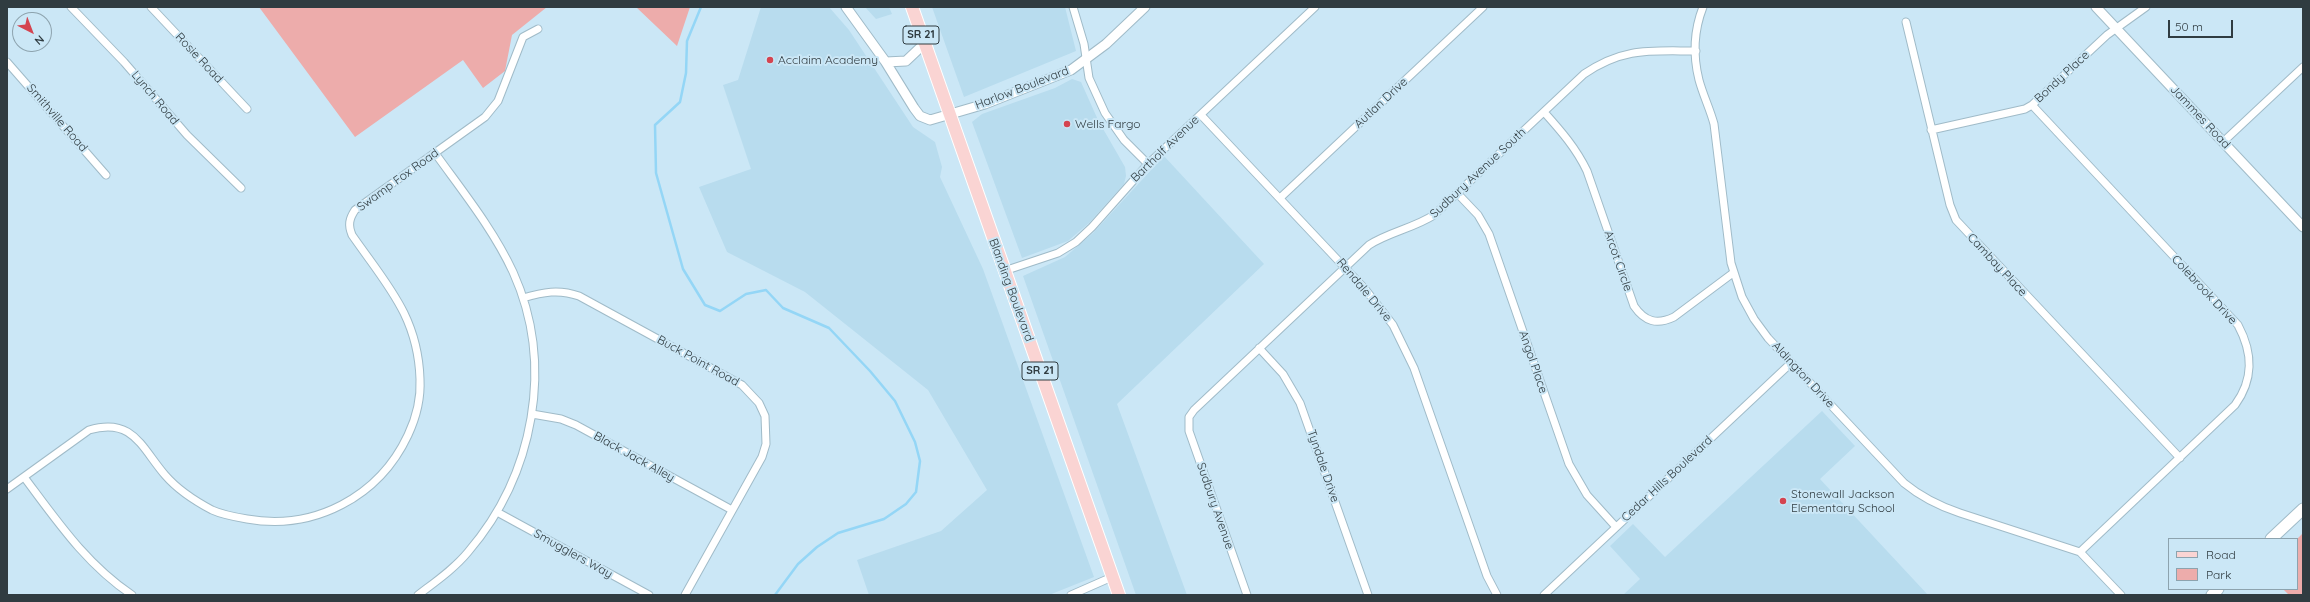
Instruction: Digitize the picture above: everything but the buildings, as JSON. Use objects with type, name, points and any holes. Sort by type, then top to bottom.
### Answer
[{"type":"main road","name":"Blanding Boulevard","points":[[912,7],[1119,595]]},
{"type":"main road","points":[[2272,538],[2303,509]]},
{"type":"street","name":"Lynch Road","points":[[71,7],[124,62],[187,135],[241,188]]},
{"type":"street","name":"Rosie Road","points":[[151,7],[248,109]]},
{"type":"street","name":"Harlow Boulevard","points":[[846,7],[886,62],[920,116],[930,120],[949,115],[1054,78],[1086,59],[1145,7]]},
{"type":"street","points":[[1073,7],[1084,44],[1088,78],[1105,113],[1124,140],[1148,164]]},
{"type":"street","name":"Bartholf Avenue","points":[[1004,271],[1058,253],[1076,242],[1092,227],[1148,164],[1315,7]]},
{"type":"street","name":"Autlan Drive","points":[[1280,198],[1483,7]]},
{"type":"street","name":"Aldington Drive","points":[[1703,7],[1697,27],[1696,51],[1699,80],[1714,124],[1734,273],[1742,297],[1754,319],[1791,363],[1904,483],[1915,492],[1942,507],[2080,552],[2121,595]]},
{"type":"street","name":"Jammes Road","points":[[2096,7],[2303,226]]},
{"type":"street","name":"Bondy Place","points":[[1931,130],[2025,109],[2032,105],[2116,28],[2146,7]]},
{"type":"street","name":"Cambay Place","points":[[1906,22],[1950,206],[1956,220],[2180,458]]},
{"type":"street","name":"Swamp Fox Road","points":[[7,490],[89,430],[101,426],[114,426],[134,436],[165,475],[179,488],[213,510],[230,516],[263,522],[288,522],[310,518],[349,502],[364,491],[383,474],[394,460],[412,425],[418,406],[421,382],[420,358],[408,317],[352,235],[349,227],[350,218],[355,210],[485,117],[498,101],[523,37],[538,29]]},
{"type":"street","points":[[886,62],[906,60],[924,44]]},
{"type":"street","name":"Sudbury Avenue South","points":[[1189,417],[1200,403],[1368,245],[1380,238],[1415,226],[1434,215],[1584,74],[1600,63],[1616,57],[1644,51],[1696,51]]},
{"type":"street","name":"Smithville Road","points":[[7,62],[106,175]]},
{"type":"street","points":[[2223,142],[2303,67]]},
{"type":"street","name":"Colebrook Drive","points":[[2032,105],[2238,325],[2245,338],[2250,364],[2248,380],[2243,394],[2235,405],[2080,552]]},
{"type":"street","name":"Arcot Circle","points":[[1544,112],[1567,138],[1579,155],[1587,171],[1634,306],[1646,319],[1654,322],[1664,322],[1674,317],[1734,273]]},
{"type":"street","name":"Rendale Drive","points":[[1201,115],[1380,306],[1406,348],[1487,576],[1496,595]]},
{"type":"street","points":[[418,595],[452,568],[467,553],[497,512],[518,470],[532,414],[535,375],[533,349],[523,298],[496,237],[435,153]]},
{"type":"street","name":"Angol Place","points":[[1458,194],[1478,215],[1488,234],[1569,464],[1587,495],[1616,527]]},
{"type":"street","name":"Buck Point Road","points":[[523,298],[546,291],[568,292],[579,296],[742,384],[759,403],[765,416],[766,444],[762,457],[685,595]]},
{"type":"street","name":"Tyndale Drive","points":[[1259,348],[1283,374],[1300,403],[1368,595]]},
{"type":"street","name":"Cedar Hills Boulevard","points":[[1544,595],[1791,363]]},
{"type":"street","name":"Black Jack Alley","points":[[532,414],[561,419],[576,425],[732,510]]},
{"type":"street","name":"Sudbury Avenue","points":[[1189,417],[1189,431],[1247,595]]},
{"type":"street","points":[[24,477],[83,553],[100,571],[132,595]]},
{"type":"street","name":"Smugglers Way","points":[[497,512],[649,595]]},
{"type":"street","points":[[1071,595],[1112,577]]},
{"type":"shaded area","points":[[761,7],[829,7],[849,30],[913,127],[935,142],[942,167],[940,177],[983,269],[1094,577],[1049,595],[869,595],[857,560],[941,531],[987,490],[928,390],[805,292],[727,252],[699,187],[751,169],[723,85],[738,80]]},
{"type":"shaded area","points":[[865,7],[889,7],[892,14],[876,19]]},
{"type":"shaded area","points":[[932,7],[1065,7],[1076,51],[964,97]]},
{"type":"shaded area","points":[[1072,79],[1081,82],[1098,120],[1125,167],[1126,176],[1124,184],[1089,223],[1068,241],[1022,258],[972,122],[982,114],[1055,88]]},
{"type":"shaded area","points":[[1164,156],[1264,264],[1117,404],[1187,595],[1136,595],[1023,276],[1065,257],[1093,233]]},
{"type":"shaded area","name":"Stonewall Jackson Elementary School","points":[[1822,411],[1855,446],[1820,479],[1928,595],[1623,595],[1640,579],[1610,546],[1633,524],[1665,557]]},
{"type":"green space","points":[[259,7],[547,7],[512,35],[505,71],[483,88],[463,60],[355,137]]},
{"type":"green space","points":[[636,7],[690,7],[677,46]]},
{"type":"green space","points":[[2303,533],[2303,595],[2289,595],[2284,590],[2298,590],[2298,538]]},
{"type":"waterway","points":[[701,7],[687,41],[686,73],[680,102],[655,125],[656,173],[683,269],[705,305],[720,311],[746,294],[766,290],[783,308],[829,328],[870,371],[895,401],[915,442],[920,461],[916,492],[906,504],[884,519],[838,533],[817,547],[798,564],[775,595]]},
{"type":"place","name":"Acclaim Academy","points":[[770,60]]},
{"type":"place","name":"Wells Fargo","points":[[1067,124]]},
{"type":"place","name":"Stonewall Jackson Elementary School","points":[[1783,501]]}]
